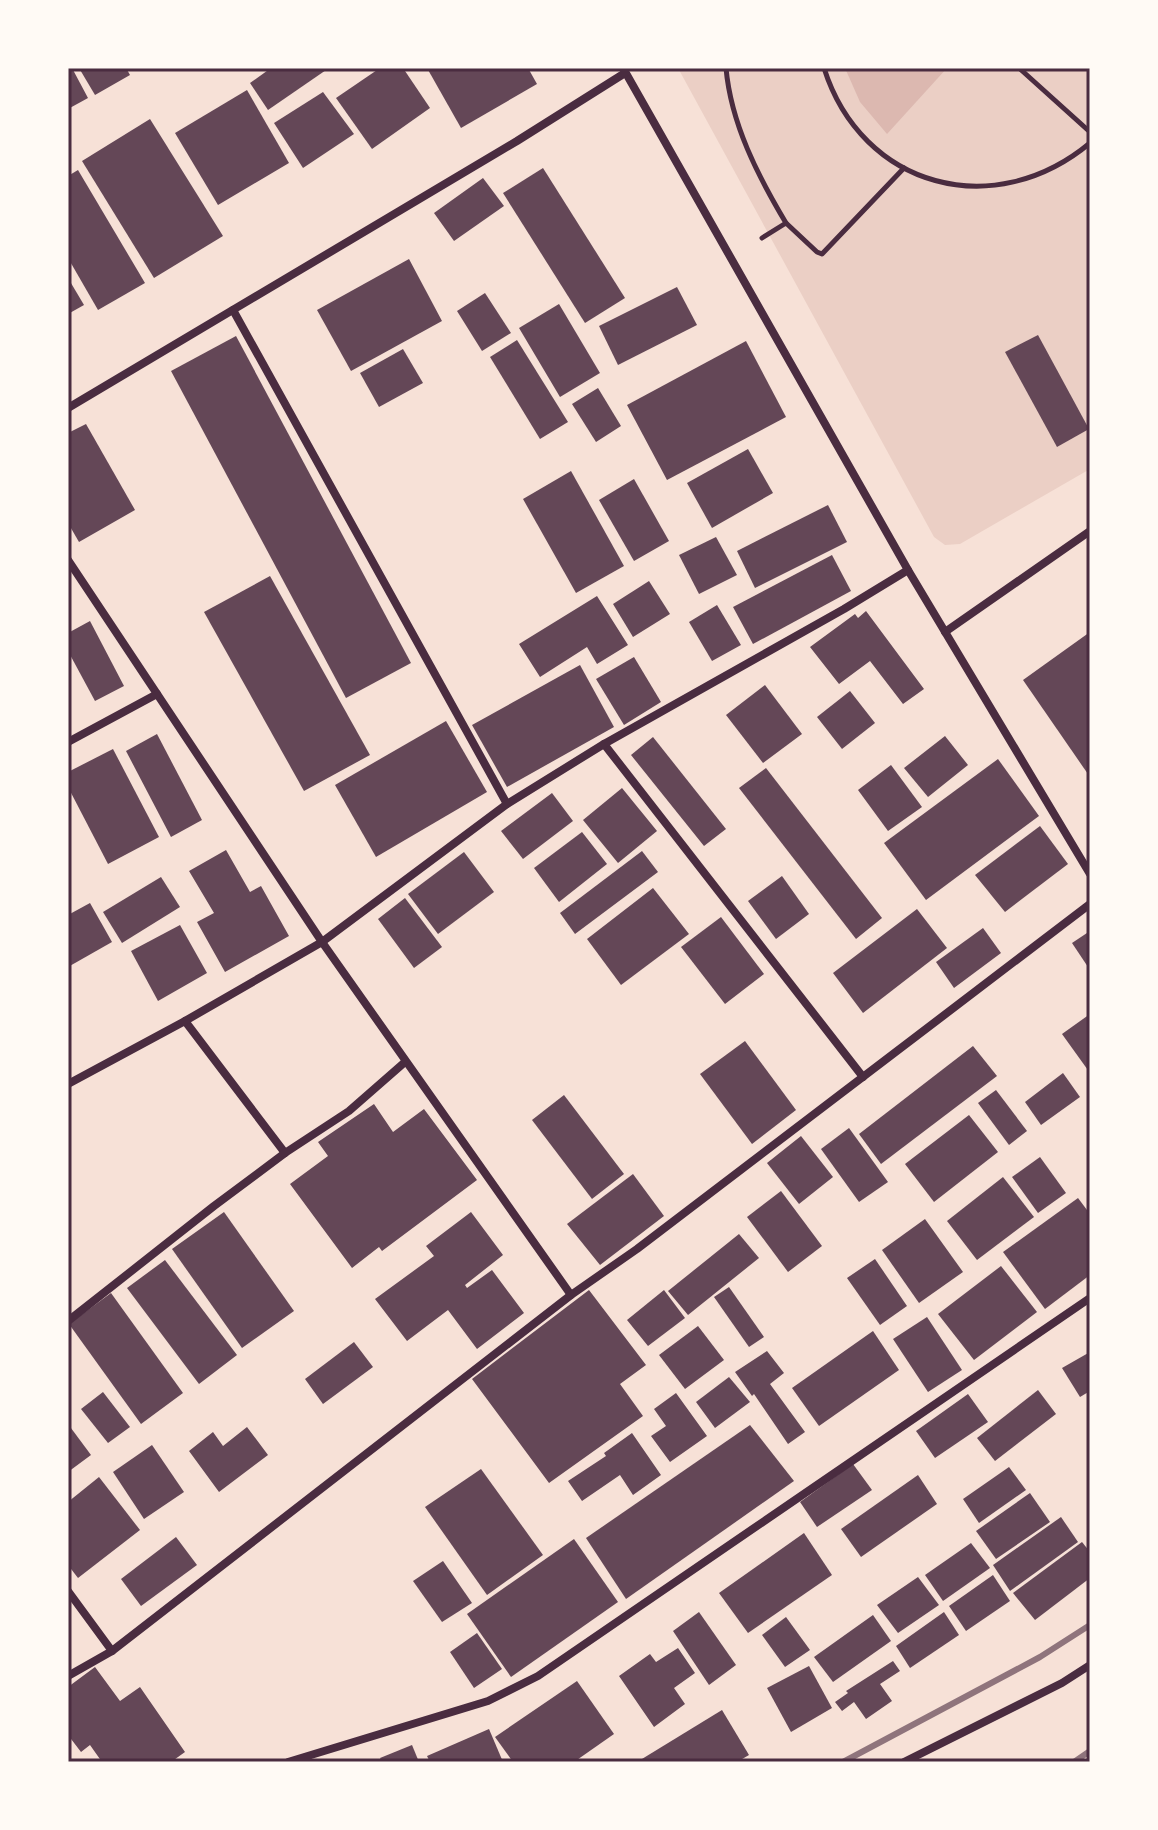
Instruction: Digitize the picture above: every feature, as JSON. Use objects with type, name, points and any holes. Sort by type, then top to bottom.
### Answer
[{"type":"street","points":[[68,408],[517,141],[624,70],[728,258],[908,570],[1090,874]]},
{"type":"street","points":[[233,310],[507,804]]},
{"type":"street","points":[[945,632],[1090,531]]},
{"type":"street","points":[[68,560],[71,574],[157,694],[322,942],[571,1295]]},
{"type":"street","points":[[68,1084],[322,942],[507,804],[604,744],[908,570]]},
{"type":"street","points":[[68,742],[157,694]]},
{"type":"street","points":[[604,744],[863,1077]]},
{"type":"street","points":[[68,1676],[112,1651],[571,1295],[637,1249],[1090,904]]},
{"type":"street","points":[[185,1021],[285,1153]]},
{"type":"street","points":[[68,1321],[285,1153],[349,1111],[405,1062]]},
{"type":"street","points":[[288,1762],[488,1701],[538,1676],[1090,1298]]},
{"type":"street","points":[[68,1591],[112,1651]]},
{"type":"street","points":[[904,1762],[1062,1683],[1090,1665]]},
{"type":"path","points":[[726,68],[734,116],[753,163],[786,223],[817,252],[822,254],[904,168]]},
{"type":"path","points":[[824,68],[842,110],[859,133],[904,168],[932,179],[961,187],[990,187],[1020,182],[1047,172],[1090,143]]},
{"type":"path","points":[[1019,68],[1090,132]]},
{"type":"path","points":[[728,258],[786,223]]},
{"type":"shaded area","points":[[678,68],[1090,68],[1090,469],[960,544],[945,545],[934,537]]},
{"type":"shaded area","points":[[845,68],[947,68],[887,134],[860,102]]},
{"type":"building","points":[[68,68],[72,68],[88,98],[68,109]]},
{"type":"building","points":[[79,68],[126,68],[130,75],[95,95]]},
{"type":"building","points":[[271,68],[329,68],[268,110],[250,83]]},
{"type":"building","points":[[380,68],[403,68],[430,108],[372,149],[336,98]]},
{"type":"building","points":[[427,68],[528,68],[537,84],[461,128]]},
{"type":"building","points":[[247,90],[289,163],[218,205],[175,133]]},
{"type":"building","points":[[323,92],[354,134],[303,168],[274,123]]},
{"type":"building","points":[[150,119],[223,236],[154,278],[82,161]]},
{"type":"building","points":[[543,168],[625,298],[585,323],[503,193]]},
{"type":"building","points":[[78,170],[145,283],[98,310],[68,258],[68,176]]},
{"type":"building","points":[[483,178],[504,206],[454,241],[434,213]]},
{"type":"building","points":[[409,259],[442,321],[351,371],[317,310]]},
{"type":"building","points":[[68,278],[84,305],[68,314]]},
{"type":"building","points":[[677,287],[697,325],[618,365],[599,326]]},
{"type":"building","points":[[485,293],[511,333],[482,351],[457,311]]},
{"type":"building","points":[[559,304],[600,373],[560,397],[519,328]]},
{"type":"building","points":[[1038,335],[1089,429],[1057,447],[1005,352]]},
{"type":"building","points":[[236,336],[411,663],[346,698],[171,371]]},
{"type":"building","points":[[517,340],[568,422],[540,439],[490,357]]},
{"type":"building","points":[[746,341],[786,417],[667,480],[627,405]]},
{"type":"building","points":[[403,349],[423,383],[379,407],[360,373]]},
{"type":"building","points":[[598,388],[621,426],[596,442],[572,404]]},
{"type":"building","points":[[86,424],[135,510],[79,542],[68,523],[68,433]]},
{"type":"building","points":[[748,449],[773,493],[712,528],[687,483]]},
{"type":"building","points":[[571,471],[624,566],[576,593],[523,499]]},
{"type":"building","points":[[634,479],[669,541],[634,561],[599,500]]},
{"type":"building","points":[[828,505],[847,542],[755,588],[737,551]]},
{"type":"building","points":[[716,537],[737,575],[699,594],[679,555]]},
{"type":"building","points":[[832,555],[851,591],[753,644],[733,607]]},
{"type":"building","points":[[270,576],[370,755],[304,791],[204,612]]},
{"type":"building","points":[[649,581],[670,614],[633,637],[613,604]]},
{"type":"building","points":[[597,596],[628,645],[597,664],[587,647],[540,677],[519,644]]},
{"type":"building","points":[[717,605],[741,645],[712,661],[689,622]]},
{"type":"building","points":[[866,611],[924,689],[903,704],[870,661],[839,684],[810,647],[855,614],[858,618]]},
{"type":"building","points":[[90,621],[124,686],[95,701],[68,651],[68,633]]},
{"type":"building","points":[[1090,632],[1090,777],[1023,680]]},
{"type":"building","points":[[634,657],[661,702],[624,725],[596,679]]},
{"type":"building","points":[[580,665],[614,727],[507,787],[472,725]]},
{"type":"building","points":[[765,685],[802,734],[763,763],[726,715]]},
{"type":"building","points":[[850,691],[875,723],[842,749],[817,717]]},
{"type":"building","points":[[446,721],[487,792],[376,857],[335,785]]},
{"type":"building","points":[[157,734],[202,820],[171,837],[126,751]]},
{"type":"building","points":[[945,736],[968,765],[928,797],[904,768]]},
{"type":"building","points":[[653,737],[726,829],[704,846],[631,755]]},
{"type":"building","points":[[113,749],[159,837],[108,864],[68,787],[68,772]]},
{"type":"building","points":[[998,759],[1039,816],[926,900],[884,843]]},
{"type":"building","points":[[891,765],[922,807],[888,831],[858,790]]},
{"type":"building","points":[[766,768],[882,918],[856,939],[739,788]]},
{"type":"building","points":[[622,788],[657,831],[618,863],[583,820]]},
{"type":"building","points":[[552,793],[573,821],[523,859],[501,831]]},
{"type":"building","points":[[1040,826],[1068,864],[1005,912],[975,875]]},
{"type":"building","points":[[582,832],[607,864],[559,902],[534,868]]},
{"type":"building","points":[[226,850],[250,892],[261,886],[289,936],[225,972],[197,922],[214,913],[189,871]]},
{"type":"building","points":[[642,851],[658,872],[575,934],[560,913]]},
{"type":"building","points":[[464,852],[494,892],[438,934],[408,894]]},
{"type":"building","points":[[782,876],[809,914],[776,939],[748,901]]},
{"type":"building","points":[[161,877],[180,907],[122,943],[103,912]]},
{"type":"building","points":[[653,888],[689,934],[621,985],[587,939]]},
{"type":"building","points":[[405,898],[442,947],[414,968],[378,919]]},
{"type":"building","points":[[90,903],[112,942],[68,967],[68,915]]},
{"type":"building","points":[[917,909],[947,948],[863,1013],[833,973]]},
{"type":"building","points":[[721,917],[764,974],[725,1004],[681,947]]},
{"type":"building","points":[[180,925],[207,973],[158,1001],[131,951]]},
{"type":"building","points":[[983,928],[1001,953],[954,988],[936,962]]},
{"type":"building","points":[[1090,931],[1090,970],[1072,943]]},
{"type":"building","points":[[1090,1014],[1090,1073],[1062,1034]]},
{"type":"building","points":[[745,1041],[796,1110],[752,1144],[700,1074]]},
{"type":"building","points":[[973,1046],[997,1076],[881,1164],[859,1134]]},
{"type":"building","points":[[1063,1073],[1080,1097],[1041,1125],[1025,1102]]},
{"type":"building","points":[[996,1090],[1027,1131],[1009,1145],[978,1103]]},
{"type":"building","points":[[564,1095],[624,1174],[592,1199],[532,1120]]},
{"type":"building","points":[[374,1104],[393,1132],[424,1109],[477,1180],[382,1251],[379,1247],[352,1268],[290,1184],[328,1156],[318,1142]]},
{"type":"building","points":[[969,1115],[998,1152],[934,1202],[905,1164]]},
{"type":"building","points":[[849,1128],[888,1182],[859,1202],[821,1149]]},
{"type":"building","points":[[801,1136],[833,1177],[799,1204],[767,1163]]},
{"type":"building","points":[[1040,1157],[1066,1193],[1038,1213],[1012,1177]]},
{"type":"building","points":[[633,1174],[664,1216],[600,1265],[567,1224]]},
{"type":"building","points":[[1003,1177],[1034,1217],[977,1260],[947,1221]]},
{"type":"building","points":[[781,1191],[822,1246],[788,1272],[747,1217]]},
{"type":"building","points":[[1078,1198],[1090,1214],[1090,1275],[1045,1309],[1003,1252]]},
{"type":"building","points":[[224,1212],[294,1311],[242,1348],[172,1249]]},
{"type":"building","points":[[471,1212],[503,1255],[465,1285],[467,1288],[492,1270],[524,1313],[477,1349],[448,1310],[407,1341],[375,1299],[434,1256],[426,1246]]},
{"type":"building","points":[[925,1219],[963,1272],[919,1303],[882,1250]]},
{"type":"building","points":[[739,1234],[759,1258],[688,1315],[668,1291]]},
{"type":"building","points":[[875,1259],[907,1306],[880,1325],[847,1278]]},
{"type":"building","points":[[165,1260],[237,1355],[199,1384],[127,1288]]},
{"type":"building","points":[[1001,1266],[1037,1312],[974,1360],[938,1314]]},
{"type":"building","points":[[729,1287],[764,1337],[749,1347],[714,1297]]},
{"type":"building","points":[[589,1290],[646,1365],[620,1384],[643,1416],[549,1483],[472,1379]]},
{"type":"building","points":[[664,1290],[685,1318],[648,1346],[627,1320]]},
{"type":"building","points":[[111,1293],[183,1393],[141,1424],[69,1324]]},
{"type":"building","points":[[927,1317],[962,1370],[928,1392],[893,1339]]},
{"type":"building","points":[[698,1326],[724,1360],[685,1389],[659,1355]]},
{"type":"building","points":[[873,1331],[899,1370],[819,1426],[792,1388]]},
{"type":"building","points":[[354,1342],[373,1367],[323,1404],[305,1379]]},
{"type":"building","points":[[767,1351],[784,1373],[770,1384],[805,1432],[788,1444],[735,1372]]},
{"type":"building","points":[[1090,1352],[1090,1391],[1080,1397],[1062,1368]]},
{"type":"building","points":[[729,1377],[750,1402],[715,1428],[696,1402]]},
{"type":"building","points":[[1038,1390],[1056,1414],[995,1461],[977,1438]]},
{"type":"building","points":[[103,1392],[130,1427],[108,1443],[81,1409]]},
{"type":"building","points":[[676,1393],[707,1436],[670,1462],[651,1436],[666,1426],[654,1409]]},
{"type":"building","points":[[968,1394],[988,1422],[935,1458],[916,1431]]},
{"type":"building","points":[[68,1424],[91,1455],[68,1472]]},
{"type":"building","points":[[750,1425],[794,1481],[626,1599],[586,1538]]},
{"type":"building","points":[[247,1427],[268,1455],[219,1492],[189,1451],[213,1432],[223,1446]]},
{"type":"building","points":[[632,1433],[661,1475],[633,1495],[620,1475],[582,1501],[568,1481],[606,1456],[604,1453]]},
{"type":"building","points":[[152,1445],[184,1492],[144,1519],[113,1472]]},
{"type":"building","points":[[853,1464],[872,1490],[817,1527],[800,1502]]},
{"type":"building","points":[[1009,1467],[1026,1490],[979,1523],[963,1499]]},
{"type":"building","points":[[481,1469],[543,1555],[487,1595],[425,1507]]},
{"type":"building","points":[[918,1475],[937,1504],[861,1557],[841,1529]]},
{"type":"building","points":[[99,1477],[140,1530],[78,1578],[68,1565],[68,1502]]},
{"type":"building","points":[[1030,1493],[1050,1522],[996,1559],[976,1531]]},
{"type":"building","points":[[1061,1517],[1078,1542],[1010,1591],[993,1565]]},
{"type":"building","points":[[804,1533],[832,1575],[748,1633],[719,1593]]},
{"type":"building","points":[[176,1537],[197,1565],[141,1606],[121,1579]]},
{"type":"building","points":[[574,1539],[618,1602],[511,1677],[467,1614]]},
{"type":"building","points":[[1082,1542],[1090,1552],[1090,1578],[1035,1620],[1013,1593]]},
{"type":"building","points":[[971,1543],[990,1568],[943,1601],[925,1575]]},
{"type":"building","points":[[443,1561],[472,1603],[442,1622],[413,1581]]},
{"type":"building","points":[[993,1575],[1010,1601],[966,1631],[949,1606]]},
{"type":"building","points":[[918,1577],[939,1605],[898,1633],[877,1605]]},
{"type":"building","points":[[699,1612],[736,1665],[709,1685],[673,1631]]},
{"type":"building","points":[[944,1612],[959,1635],[910,1668],[896,1646]]},
{"type":"building","points":[[873,1615],[891,1641],[833,1682],[814,1657]]},
{"type":"building","points":[[786,1617],[810,1650],[785,1667],[762,1635]]},
{"type":"building","points":[[477,1633],[502,1669],[474,1688],[450,1652]]},
{"type":"building","points":[[678,1648],[695,1673],[674,1688],[685,1704],[654,1727],[619,1676],[650,1654],[656,1662]]},
{"type":"building","points":[[893,1661],[900,1671],[880,1684],[892,1701],[866,1719],[854,1702],[842,1711],[835,1702],[848,1693],[846,1691]]},
{"type":"building","points":[[809,1666],[832,1708],[791,1732],[767,1688]]},
{"type":"building","points":[[95,1667],[120,1701],[140,1687],[185,1752],[171,1762],[102,1762],[90,1745],[81,1752],[68,1735],[68,1687]]},
{"type":"building","points":[[577,1681],[614,1734],[574,1762],[513,1762],[495,1737]]},
{"type":"building","points":[[722,1710],[749,1755],[737,1762],[637,1762]]},
{"type":"building","points":[[489,1729],[503,1762],[430,1762],[427,1756]]},
{"type":"building","points":[[412,1745],[419,1762],[382,1762],[380,1758]]},
{"type":"railway","points":[[843,1762],[1040,1657],[1090,1625]]},
{"type":"railway","points":[[1074,1762],[1090,1751]]}]
